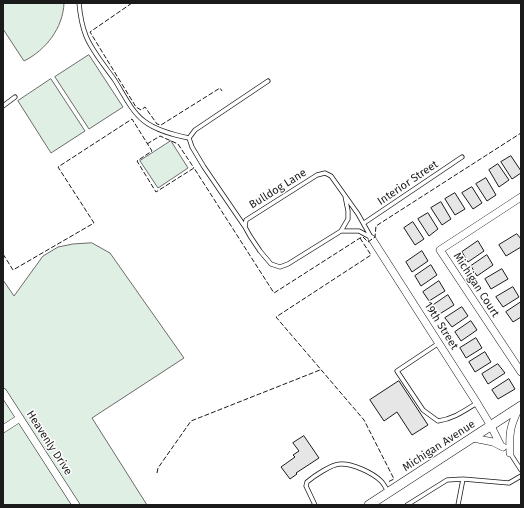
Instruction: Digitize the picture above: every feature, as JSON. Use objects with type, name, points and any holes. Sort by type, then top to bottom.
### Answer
[{"type":"street","name":"Michigan Court","points":[[521,197],[440,250],[521,372]]},
{"type":"street","name":"19th Street","points":[[372,239],[477,403],[501,446]]},
{"type":"street","name":"Heavenly Drive","points":[[3,392],[76,505]]},
{"type":"street","points":[[510,453],[510,428],[520,406]]},
{"type":"street","name":"Michigan Avenue","points":[[369,505],[520,406]]},
{"type":"street","points":[[3,429],[20,418]]},
{"type":"street","points":[[473,438],[493,442],[510,453]]},
{"type":"lane","points":[[79,3],[82,23],[86,36],[133,108],[144,121],[158,130],[176,136],[190,138]]},
{"type":"lane","points":[[268,81],[194,130],[190,138],[192,147],[204,167],[246,227],[260,251],[271,264],[280,267],[288,264],[341,231],[359,231],[372,239]]},
{"type":"lane","points":[[3,106],[15,97]]},
{"type":"lane","name":"Interior Street","points":[[364,223],[462,157]]},
{"type":"lane","name":"Bulldog Lane","points":[[246,227],[246,220],[317,175],[325,173],[331,176],[364,223],[372,239]]},
{"type":"lane","name":"Bulldog Lane","points":[[341,231],[348,219],[345,196]]},
{"type":"lane","points":[[439,343],[397,371],[424,410],[438,421],[447,420],[477,403]]},
{"type":"lane","points":[[510,453],[521,470]]},
{"type":"lane","points":[[315,505],[306,486],[308,482],[333,466],[340,464],[362,470],[374,476],[382,482],[388,493]]},
{"type":"lane","points":[[407,505],[447,480],[463,479],[509,483],[521,476]]},
{"type":"lane","points":[[458,505],[463,479]]},
{"type":"green space","points":[[3,3],[64,3],[60,21],[52,37],[39,51],[24,61],[3,29]]},
{"type":"green space","points":[[89,55],[123,107],[89,129],[55,77]]},
{"type":"green space","points":[[51,79],[85,131],[51,153],[18,101]]},
{"type":"green space","points":[[171,141],[188,168],[158,188],[140,161]]},
{"type":"green space","points":[[92,243],[110,253],[184,358],[92,418],[147,505],[3,505],[3,280],[14,296],[43,256],[58,247],[73,244]]},
{"type":"building","points":[[511,156],[521,171],[521,173],[512,179],[501,162]]},
{"type":"building","points":[[498,164],[509,180],[499,187],[489,170]]},
{"type":"building","points":[[486,178],[496,195],[487,201],[476,184]]},
{"type":"building","points":[[472,187],[482,203],[473,209],[462,193]]},
{"type":"building","points":[[455,193],[465,209],[455,215],[445,199]]},
{"type":"building","points":[[441,202],[451,219],[442,225],[431,208]]},
{"type":"building","points":[[428,213],[438,229],[429,236],[418,219]]},
{"type":"building","points":[[413,222],[424,239],[415,245],[404,228]]},
{"type":"building","points":[[517,234],[521,239],[521,247],[506,256],[499,245]]},
{"type":"building","points":[[478,241],[484,251],[468,262],[462,252]]},
{"type":"building","points":[[422,251],[428,261],[412,272],[406,262]]},
{"type":"building","points":[[487,255],[493,265],[477,276],[471,266]]},
{"type":"building","points":[[431,265],[437,275],[421,286],[415,276]]},
{"type":"building","points":[[502,269],[508,279],[491,289],[485,279]]},
{"type":"building","points":[[439,281],[445,291],[429,301],[423,292]]},
{"type":"building","points":[[513,287],[519,297],[503,307],[496,297]]},
{"type":"building","points":[[448,295],[454,305],[438,315],[432,306]]},
{"type":"building","points":[[521,302],[521,317],[513,322],[506,312]]},
{"type":"building","points":[[462,307],[468,316],[452,327],[445,318]]},
{"type":"building","points":[[471,321],[477,330],[461,341],[455,332]]},
{"type":"building","points":[[476,338],[482,348],[466,358],[460,348]]},
{"type":"building","points":[[485,352],[491,362],[475,372],[469,362]]},
{"type":"building","points":[[498,364],[505,373],[488,384],[482,374]]},
{"type":"building","points":[[509,379],[515,389],[498,399],[492,390]]},
{"type":"building","points":[[399,381],[428,425],[412,435],[397,412],[384,421],[370,400]]},
{"type":"building","points":[[304,436],[319,458],[296,473],[297,474],[290,479],[281,467],[295,457],[293,455],[299,451],[293,443]]},
{"type":"fence","points":[[132,3],[90,32],[136,107],[141,110],[145,107],[157,124],[161,125],[220,88],[222,91]]},
{"type":"fence","points":[[3,254],[13,270],[94,223],[58,167],[132,119],[152,151],[137,161],[156,192],[194,168],[274,293],[360,238],[363,237],[368,242],[375,237],[376,226],[521,133]]},
{"type":"fence","points":[[147,144],[160,136],[178,144],[194,168]]},
{"type":"fence","points":[[360,238],[371,255],[276,317],[364,420],[394,479],[388,482]]},
{"type":"fence","points":[[157,473],[158,468],[191,421],[320,370]]}]
